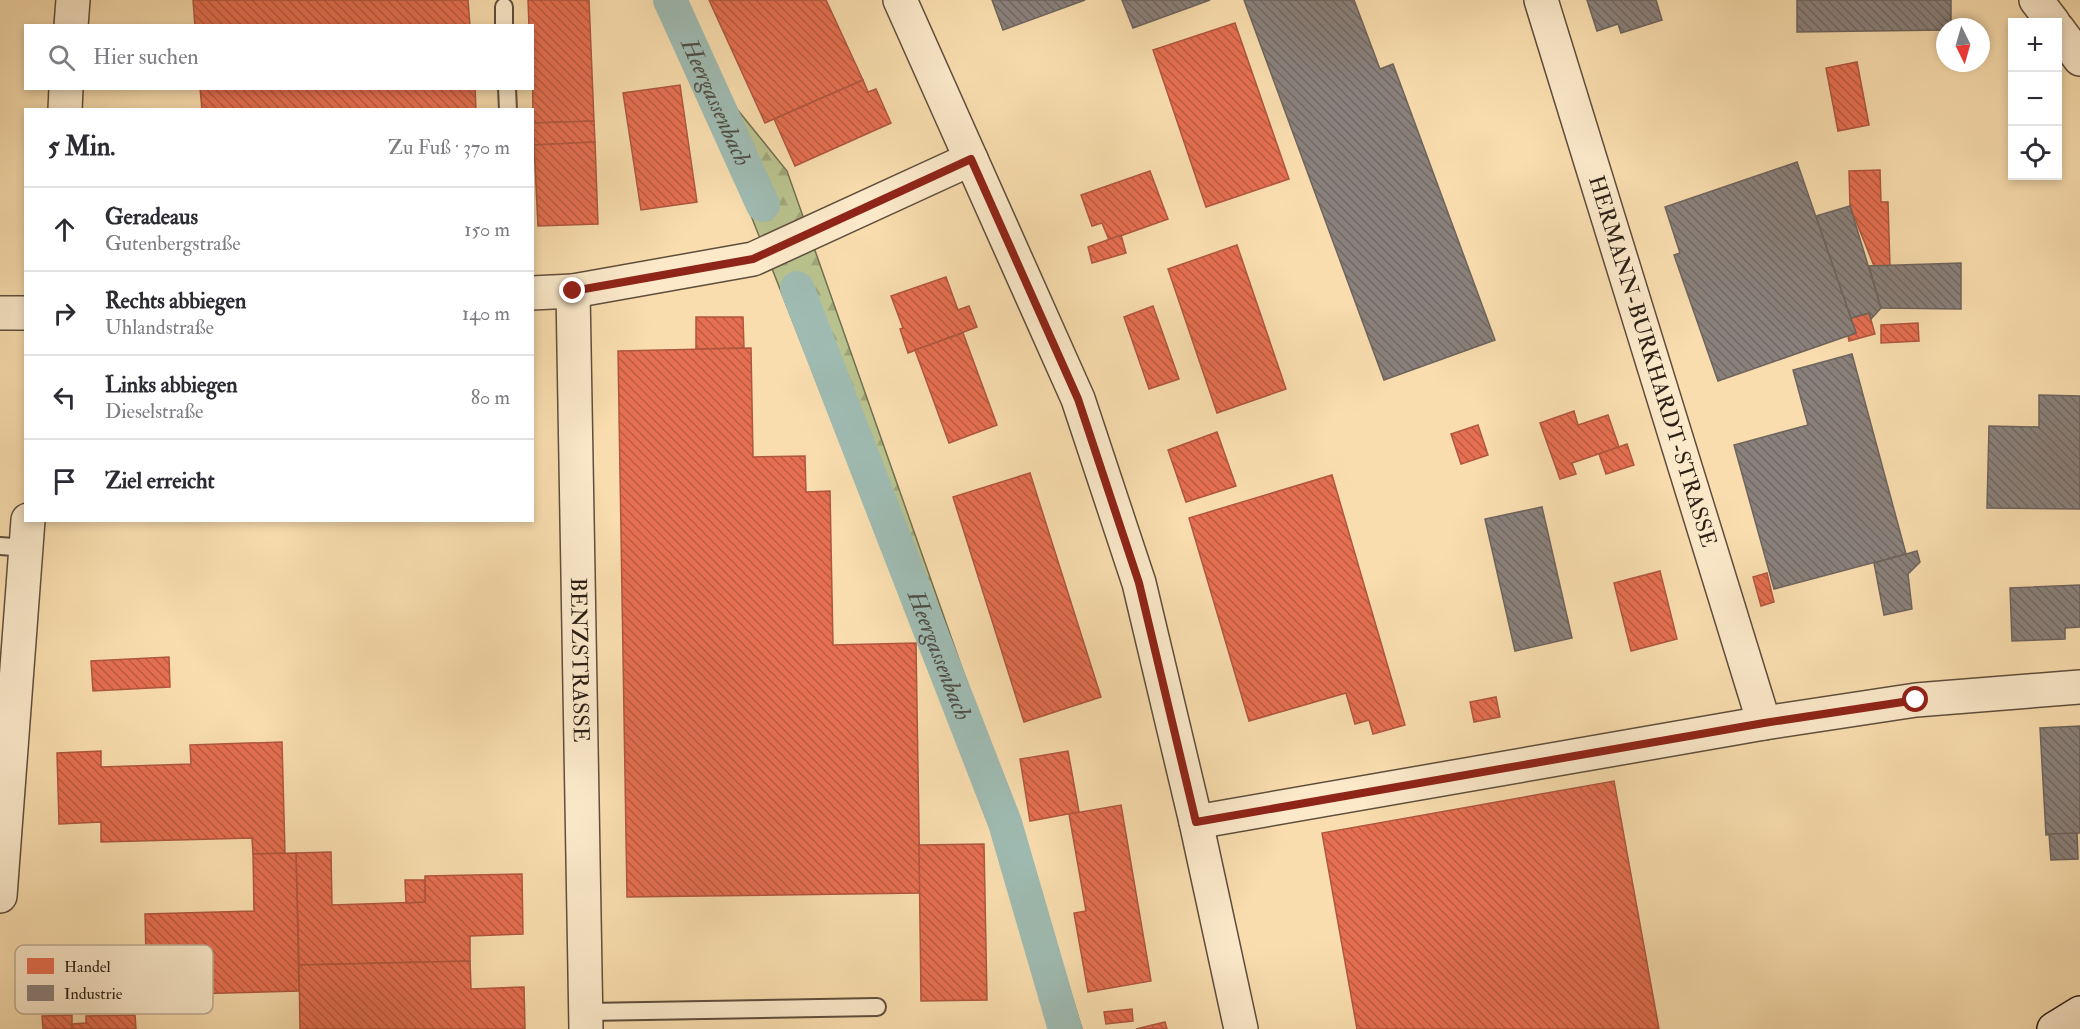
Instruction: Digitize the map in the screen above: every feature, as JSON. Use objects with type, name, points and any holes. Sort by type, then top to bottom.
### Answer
[{"type":"street","points":[[71,24],[73,0]]},
{"type":"street","points":[[900,0],[1078,399],[1139,583],[1196,822],[1241,1029]]},
{"type":"street","name":"HERMANN-BURKHARDT-STRASSE","points":[[1540,0],[1764,723]]},
{"type":"street","points":[[2036,0],[2050,18]]},
{"type":"street","points":[[2062,34],[2080,59]]},
{"type":"street","points":[[64,108],[66,90]]},
{"type":"street","points":[[534,293],[573,291],[753,259],[971,159]]},
{"type":"street","name":"BENZSTRASSE","points":[[573,291],[586,1020]]},
{"type":"street","points":[[0,313],[24,313]]},
{"type":"street","points":[[0,896],[18,538]]},
{"type":"street","points":[[1196,822],[1764,723],[1916,700],[2080,687]]},
{"type":"street","points":[[2054,1029],[2080,1013]]},
{"type":"lane","points":[[504,6],[504,24]]},
{"type":"lane","points":[[507,90],[508,108]]},
{"type":"lane","points":[[586,1020],[878,1007]]},
{"type":"green space","points":[[682,41],[787,171],[1031,864],[1082,1029],[1050,1029],[997,838]]},
{"type":"building: Handel","points":[[193,0],[468,0],[470,24],[195,24]]},
{"type":"building: Handel","points":[[528,0],[589,0],[594,121],[534,123],[534,24],[529,24]]},
{"type":"building: Handel","points":[[709,0],[826,0],[863,80],[765,123]]},
{"type":"building: Handel","points":[[1235,23],[1289,179],[1206,207],[1153,50]]},
{"type":"building: Handel","points":[[1857,62],[1869,125],[1838,131],[1826,68]]},
{"type":"building: Handel","points":[[863,80],[868,92],[876,89],[891,123],[795,166],[774,119]]},
{"type":"building: Handel","points":[[680,85],[697,202],[641,210],[623,93]]},
{"type":"building: Handel","points":[[200,90],[475,90],[476,108],[202,108]]},
{"type":"building: Handel","points":[[594,121],[595,142],[534,145],[534,123]]},
{"type":"building: Handel","points":[[595,142],[598,224],[538,226],[534,145]]},
{"type":"building: Handel","points":[[1880,170],[1881,202],[1888,202],[1890,266],[1874,266],[1850,206],[1849,171]]},
{"type":"building: Handel","points":[[1150,171],[1168,219],[1109,240],[1102,223],[1092,226],[1081,195]]},
{"type":"building: Handel","points":[[1121,235],[1126,253],[1092,263],[1088,247]]},
{"type":"building: Handel","points":[[1237,245],[1286,389],[1217,413],[1168,269]]},
{"type":"building: Handel","points":[[946,277],[958,310],[969,306],[977,327],[908,353],[900,329],[903,328],[891,296]]},
{"type":"building: Handel","points":[[1153,306],[1179,379],[1149,389],[1124,317]]},
{"type":"building: Handel","points":[[1869,313],[1875,334],[1849,341],[1848,336],[1856,333],[1851,318]]},
{"type":"building: Handel","points":[[696,317],[743,317],[744,348],[696,349]]},
{"type":"building: Handel","points":[[1918,323],[1919,341],[1881,343],[1881,325]]},
{"type":"building: Handel","points":[[963,333],[997,425],[949,443],[915,350]]},
{"type":"building: Handel","points":[[751,348],[753,457],[805,456],[806,492],[830,491],[833,645],[916,643],[920,893],[627,897],[618,351]]},
{"type":"building: Handel","points":[[1574,411],[1578,425],[1608,415],[1619,447],[1572,463],[1576,474],[1560,479],[1540,423]]},
{"type":"building: Handel","points":[[1478,425],[1488,455],[1461,464],[1451,434]]},
{"type":"building: Handel","points":[[1217,432],[1236,486],[1186,502],[1168,450]]},
{"type":"building: Handel","points":[[1627,444],[1634,465],[1606,474],[1599,454]]},
{"type":"building: Handel","points":[[1030,473],[1101,697],[1024,722],[953,497]]},
{"type":"building: Handel","points":[[1332,475],[1405,725],[1373,734],[1369,720],[1355,724],[1346,693],[1249,721],[1189,518]]},
{"type":"building: Handel","points":[[1660,571],[1677,639],[1631,651],[1614,583]]},
{"type":"building: Handel","points":[[1767,573],[1774,602],[1761,606],[1753,577]]},
{"type":"building: Handel","points":[[169,657],[170,687],[93,691],[91,661]]},
{"type":"building: Handel","points":[[1496,697],[1500,717],[1474,722],[1470,702]]},
{"type":"building: Handel","points":[[282,742],[285,853],[253,854],[252,838],[101,842],[101,822],[59,824],[57,753],[101,751],[101,767],[191,764],[190,745]]},
{"type":"building: Handel","points":[[1068,751],[1079,812],[1030,821],[1020,759]]},
{"type":"building: Handel","points":[[1614,781],[1659,1029],[1357,1029],[1322,833]]},
{"type":"building: Handel","points":[[1121,805],[1151,981],[1088,992],[1074,913],[1086,911],[1069,814]]},
{"type":"building: Handel","points":[[984,844],[987,1000],[921,1001],[919,845]]},
{"type":"building: Handel","points":[[331,852],[332,905],[425,902],[425,876],[522,874],[523,934],[470,936],[470,961],[299,965],[296,853]]},
{"type":"building: Handel","points":[[296,853],[299,991],[213,993],[213,945],[146,945],[145,914],[254,911],[253,854]]},
{"type":"building: Handel","points":[[405,880],[425,880],[425,902],[406,903]]},
{"type":"building: Handel","points":[[470,961],[471,989],[524,987],[525,1029],[300,1029],[299,965]]},
{"type":"building: Handel","points":[[1132,1009],[1133,1021],[1106,1024],[1104,1012]]},
{"type":"building: Handel","points":[[72,1015],[72,1029],[43,1029],[42,1016]]},
{"type":"building: Handel","points":[[135,1015],[136,1029],[72,1029],[72,1024],[86,1023],[86,1016]]},
{"type":"building: Handel","points":[[1165,1022],[1167,1029],[1136,1029]]},
{"type":"building: Industrie","points":[[992,0],[1085,0],[1003,30]]},
{"type":"building: Industrie","points":[[1122,0],[1210,0],[1133,28]]},
{"type":"building: Industrie","points":[[1244,0],[1354,0],[1380,69],[1393,64],[1495,340],[1384,380]]},
{"type":"building: Industrie","points":[[1587,0],[1656,0],[1662,20],[1621,33],[1618,24],[1597,31]]},
{"type":"building: Industrie","points":[[1797,0],[1951,0],[1951,18],[1936,18],[1936,30],[1797,32]]},
{"type":"building: Industrie","points":[[1797,162],[1856,333],[1718,381],[1674,255],[1680,253],[1665,207]]},
{"type":"building: Industrie","points":[[1850,206],[1881,308],[1871,319],[1869,313],[1851,318],[1816,216]]},
{"type":"building: Industrie","points":[[1961,263],[1961,309],[1881,308],[1869,266]]},
{"type":"building: Industrie","points":[[1852,354],[1906,554],[1774,589],[1734,445],[1808,425],[1793,370]]},
{"type":"building: Industrie","points":[[2039,395],[2080,396],[2080,509],[1987,508],[1989,426],[2039,427]]},
{"type":"building: Industrie","points":[[1542,507],[1572,638],[1515,651],[1485,519]]},
{"type":"building: Industrie","points":[[1917,551],[1920,562],[1908,574],[1912,609],[1884,615],[1874,563]]},
{"type":"building: Industrie","points":[[2080,585],[2080,627],[2065,628],[2065,639],[2012,641],[2010,588]]},
{"type":"building: Industrie","points":[[2080,726],[2080,833],[2046,835],[2040,728]]},
{"type":"building: Industrie","points":[[2077,833],[2078,859],[2051,860],[2049,834]]},
{"type":"waterway","name":"Heergassenbach","points":[[670,0],[763,205]]},
{"type":"waterway","name":"Heergassenbach","points":[[797,288],[1005,823],[1065,1029]]},
{"type":"route","points":[[573,291],[753,259],[971,159],[1078,399],[1139,583],[1196,822],[1764,723],[1916,700]]}]
